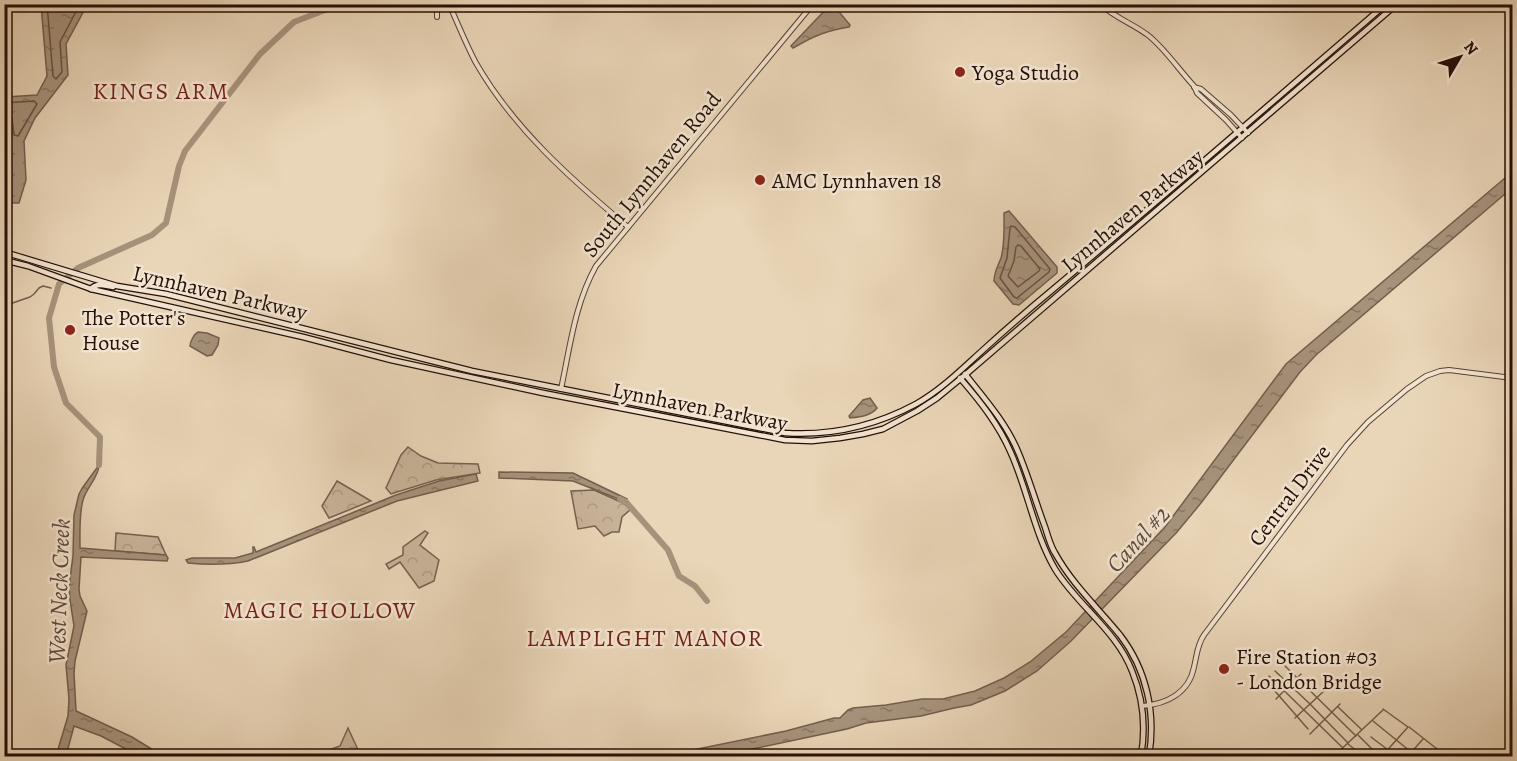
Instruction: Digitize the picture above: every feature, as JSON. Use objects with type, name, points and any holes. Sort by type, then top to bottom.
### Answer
[{"type":"main road","name":"Lynnhaven Parkway","points":[[4,252],[124,287],[166,294],[472,371],[759,429],[809,434],[834,432],[860,427],[918,403],[959,371],[1386,4]]},
{"type":"main road","name":"Lynnhaven Parkway","points":[[4,260],[28,266],[91,289],[473,378],[785,440],[812,441],[863,434],[883,429],[937,398],[1397,4]]},
{"type":"main road","points":[[91,289],[99,284],[117,288],[124,287]]},
{"type":"main road","points":[[959,371],[994,410],[1010,435],[1019,454],[1053,551],[1069,576],[1125,642],[1133,656],[1143,677],[1150,705],[1149,756]]},
{"type":"main road","points":[[963,376],[988,412],[1012,455],[1047,555],[1065,584],[1099,622],[1129,663],[1142,706],[1144,730],[1141,756]]},
{"type":"street","points":[[437,4],[437,17]]},
{"type":"street","points":[[449,4],[477,64],[520,126],[566,173],[628,227]]},
{"type":"street","name":"South Lynnhaven Road","points":[[561,388],[574,326],[588,283],[602,258],[813,4]]},
{"type":"street","points":[[1100,4],[1150,37],[1194,86],[1197,93],[1242,138]]},
{"type":"street","points":[[1194,86],[1201,89],[1231,115],[1248,133]]},
{"type":"street","name":"Central Drive","points":[[1142,706],[1165,702],[1183,689],[1192,675],[1197,648],[1204,635],[1347,446],[1368,422],[1420,379],[1432,373],[1449,370],[1512,378]]},
{"type":"green space","points":[[408,447],[421,456],[438,463],[478,464],[480,473],[436,480],[391,494],[386,488],[401,455]]},
{"type":"green space","points":[[337,481],[371,501],[329,518],[322,506]]},
{"type":"green space","points":[[594,490],[631,509],[622,517],[619,532],[612,532],[604,536],[595,526],[578,529],[571,491]]},
{"type":"green space","points":[[425,531],[428,533],[420,545],[439,560],[434,581],[419,588],[400,562],[389,569],[386,564],[403,555],[403,547]]},
{"type":"green space","points":[[116,533],[158,537],[166,555],[115,551]]},
{"type":"green space","points":[[348,728],[360,754],[355,756],[298,756],[300,752],[318,754],[340,746]]},
{"type":"water","points":[[41,5],[87,5],[66,44],[68,75],[35,118],[24,141],[26,180],[19,203],[12,203],[5,213],[11,181],[6,97],[37,95],[47,76]]},
{"type":"water","points":[[830,5],[836,8],[850,25],[849,27],[820,34],[793,48],[791,46]]},
{"type":"water","points":[[1512,172],[1512,188],[1316,355],[1300,372],[1177,532],[1071,641],[1037,671],[1005,691],[971,705],[921,716],[866,723],[719,756],[663,756],[840,718],[853,708],[922,699],[943,699],[975,691],[1004,678],[1030,662],[1066,632],[1165,527],[1286,364]]},
{"type":"water","points":[[1009,211],[1057,267],[1057,273],[1019,305],[1013,304],[994,281],[1003,247],[1004,213]]},
{"type":"water","points":[[198,332],[219,338],[212,355],[207,356],[190,346],[192,338]]},
{"type":"water","points":[[870,398],[877,408],[872,413],[850,418],[849,416],[863,400]]},
{"type":"water","points":[[99,465],[82,505],[80,548],[166,555],[168,558],[167,561],[81,557],[79,589],[87,611],[75,661],[76,711],[132,737],[163,756],[139,756],[101,736],[74,726],[66,756],[56,756],[68,716],[66,665],[74,626],[69,586],[73,556],[74,515],[79,494]]},
{"type":"water","points":[[499,472],[573,473],[627,499],[626,502],[573,481],[499,478]]},
{"type":"water","points":[[476,474],[478,481],[397,501],[248,561],[211,564],[188,563],[186,560],[235,558],[253,553],[253,547],[256,552],[396,495],[439,481]]},
{"type":"waterway","points":[[99,465],[100,437],[66,403],[54,367],[49,318],[59,284],[78,268],[152,235],[166,223],[179,166],[185,151],[260,54],[294,22],[330,8],[334,4]]},
{"type":"waterway","points":[[4,306],[30,297],[43,286],[51,288]]},
{"type":"waterway","points":[[620,499],[626,502],[668,550],[679,576],[695,586],[707,601]]},
{"type":"waterway","points":[[1285,666],[1356,736]]},
{"type":"waterway","points":[[1275,671],[1348,743]]},
{"type":"waterway","points":[[1276,699],[1301,674]]},
{"type":"waterway","points":[[1269,676],[1343,748]]},
{"type":"waterway","points":[[1274,690],[1308,729]]},
{"type":"waterway","points":[[1295,718],[1324,691]]},
{"type":"waterway","points":[[1310,734],[1340,704]]},
{"type":"waterway","points":[[1338,707],[1361,729]]},
{"type":"waterway","points":[[1382,756],[1408,727],[1383,709]]},
{"type":"waterway","points":[[1334,756],[1383,710]]},
{"type":"waterway","points":[[1373,721],[1416,756]]},
{"type":"waterway","points":[[1409,727],[1446,756]]},
{"type":"waterway","points":[[1358,735],[1373,750]]},
{"type":"waterway","points":[[1371,737],[1396,756]]},
{"type":"waterway","points":[[1408,756],[1423,739]]},
{"type":"waterway","points":[[1348,744],[1363,756]]},
{"type":"waterway","points":[[1429,756],[1436,748]]},
{"type":"waterway","points":[[1340,751],[1345,756]]},
{"type":"place","name":"Yoga Studio","points":[[960,72]]},
{"type":"place","name":"AMC Lynnhaven 18","points":[[760,180]]},
{"type":"place","name":"The Potter's House","points":[[70,330]]},
{"type":"place","name":"Fire Station #03 - London Bridge","points":[[1224,669]]},
{"type":"district","name":"KINGS ARM","points":[[161,91]]},
{"type":"district","name":"MAGIC HOLLOW","points":[[320,610]]},
{"type":"district","name":"LAMPLIGHT MANOR","points":[[645,638]]},
{"type":"water label","name":"Canal #2","points":[[1138,539]]},
{"type":"water label","name":"West Neck Creek","points":[[59,591]]}]
